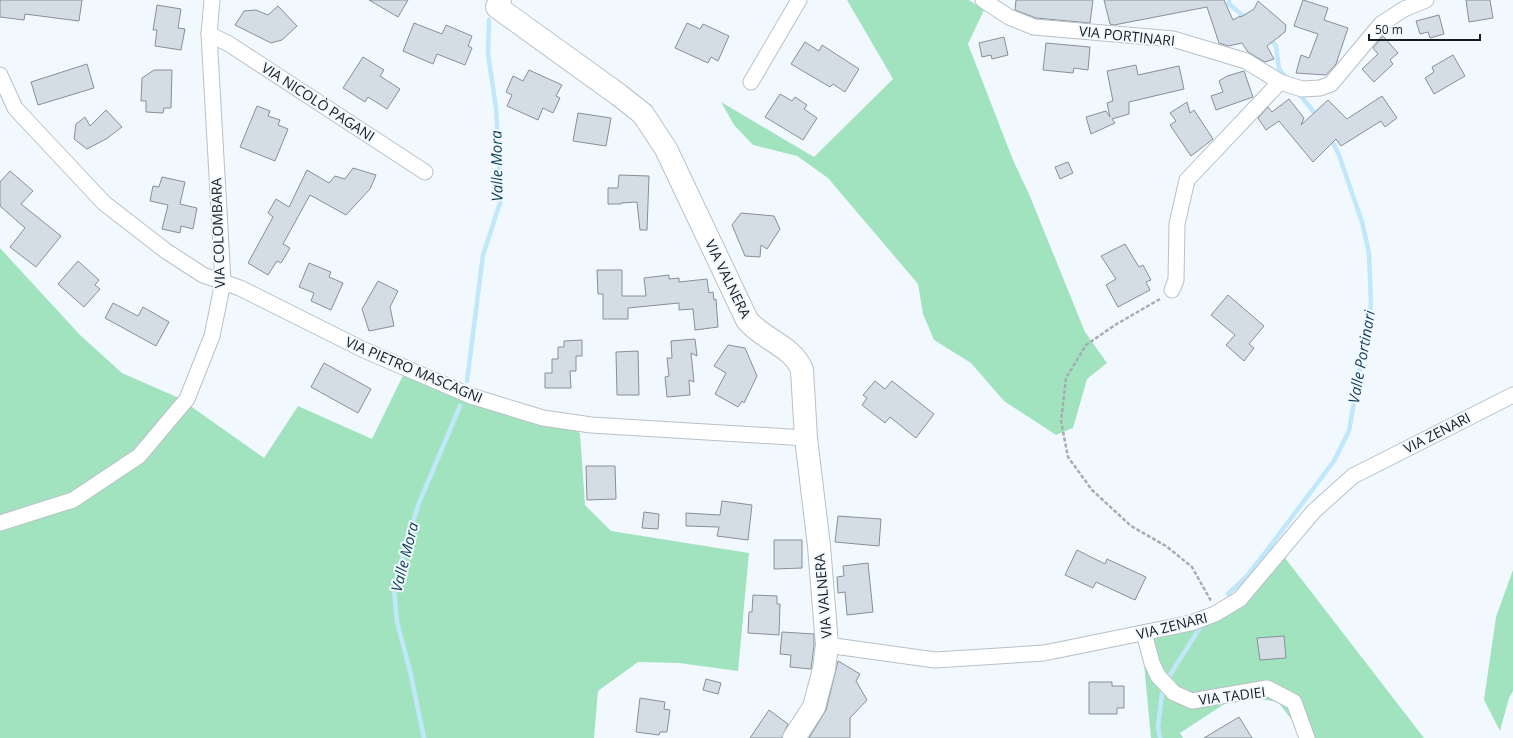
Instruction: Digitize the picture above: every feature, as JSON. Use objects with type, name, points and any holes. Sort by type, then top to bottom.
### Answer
[{"type":"street","name":"VIA COLOMBARA","points":[[0,523],[73,500],[140,456],[187,399],[212,336],[223,282],[209,34],[212,0]]},
{"type":"street","points":[[751,82],[799,0]]},
{"type":"street","name":"VIA PORTINARI","points":[[983,0],[998,5],[1008,17],[1034,27],[1173,39],[1246,61],[1280,82],[1302,89],[1320,88],[1331,84],[1381,24],[1404,9],[1426,0]]},
{"type":"street","name":"VIA VALNERA","points":[[495,2],[642,114],[666,148],[747,320],[754,329],[790,353],[799,361],[802,370],[806,438],[819,546],[827,645],[824,669],[814,706],[794,738]]},
{"type":"street","name":"VIA NICOLÒ PAGANI","points":[[209,34],[229,44],[425,172]]},
{"type":"street","name":"VIA PIETRO MASCAGNI","points":[[0,75],[15,108],[104,203],[166,251],[203,275],[240,288],[364,350],[471,396],[543,418],[591,425],[806,438]]},
{"type":"street","points":[[1172,290],[1176,280],[1177,224],[1187,180],[1280,82]]},
{"type":"street","name":"VIA ZENARI","points":[[827,645],[935,660],[1044,653],[1191,623],[1215,614],[1240,599],[1314,511],[1353,476],[1513,395]]},
{"type":"street","name":"VIA TADIEI","points":[[1144,633],[1152,663],[1158,676],[1174,693],[1192,701],[1268,688],[1294,702],[1307,738]]},
{"type":"path","points":[[1172,290],[1086,345],[1066,378],[1061,421],[1068,457],[1092,490],[1130,526],[1166,546],[1192,567],[1209,595],[1215,614]]},
{"type":"green space","points":[[847,0],[969,0],[984,10],[968,44],[1013,160],[1029,194],[1085,332],[1107,363],[1087,379],[1073,428],[1056,435],[1004,401],[971,363],[934,340],[923,314],[918,284],[828,178],[797,156],[753,145],[734,125],[721,102],[814,157],[893,79]]},
{"type":"green space","points":[[0,248],[80,335],[122,373],[179,398],[264,458],[298,406],[372,439],[410,361],[456,384],[536,408],[580,433],[585,505],[611,531],[749,553],[738,671],[679,663],[638,662],[598,691],[594,738],[0,738]]},
{"type":"green space","points":[[1282,554],[1424,738],[1302,738],[1301,732],[1278,702],[1247,697],[1232,699],[1180,733],[1183,738],[1151,738],[1141,632],[1199,619],[1238,595]]},
{"type":"green space","points":[[1513,570],[1513,691],[1509,698],[1500,731],[1484,700],[1496,617]]},
{"type":"building","points":[[0,0],[82,0],[79,21],[25,14],[24,20],[0,17]]},
{"type":"building","points":[[369,0],[408,0],[398,17]]},
{"type":"building","points":[[1016,0],[1093,0],[1090,23],[1036,18],[1015,10]]},
{"type":"building","points":[[1104,0],[1224,0],[1233,20],[1254,9],[1258,1],[1286,25],[1285,32],[1267,46],[1274,59],[1265,62],[1248,52],[1242,43],[1228,46],[1219,43],[1207,7],[1114,25],[1110,24]]},
{"type":"building","points":[[1303,0],[1328,8],[1324,20],[1348,28],[1336,64],[1326,75],[1296,73],[1301,55],[1309,58],[1318,34],[1294,26]]},
{"type":"building","points":[[1466,0],[1490,0],[1493,18],[1469,22]]},
{"type":"building","points":[[157,5],[181,9],[178,28],[185,29],[181,50],[155,46],[157,30],[153,30]]},
{"type":"building","points":[[278,6],[297,26],[282,40],[271,43],[235,25],[244,11],[256,10],[268,15]]},
{"type":"building","points":[[1439,15],[1444,34],[1430,38],[1428,32],[1420,34],[1416,21]]},
{"type":"building","points":[[414,23],[442,34],[446,25],[472,36],[468,46],[472,48],[465,65],[437,54],[433,64],[403,51]]},
{"type":"building","points":[[687,23],[700,29],[703,24],[729,36],[718,61],[711,57],[708,63],[675,48]]},
{"type":"building","points":[[1383,36],[1398,53],[1390,60],[1393,64],[1374,82],[1362,69],[1378,54],[1373,48]]},
{"type":"building","points":[[1004,37],[1008,55],[992,59],[991,55],[982,57],[979,43]]},
{"type":"building","points":[[805,42],[819,51],[822,45],[859,69],[845,92],[833,84],[830,87],[791,64]]},
{"type":"building","points":[[1046,43],[1090,47],[1088,70],[1074,68],[1073,73],[1043,70]]},
{"type":"building","points":[[1453,55],[1465,76],[1434,94],[1425,78],[1434,72],[1432,67]]},
{"type":"building","points":[[363,57],[384,70],[380,76],[400,89],[387,109],[368,97],[365,102],[343,88]]},
{"type":"building","points":[[87,64],[94,88],[38,105],[31,82]]},
{"type":"building","points":[[1136,65],[1138,75],[1179,66],[1184,89],[1129,102],[1129,114],[1112,119],[1115,123],[1091,134],[1086,117],[1106,111],[1110,117],[1107,103],[1113,101],[1107,71]]},
{"type":"building","points":[[154,70],[172,70],[171,108],[164,108],[163,113],[146,112],[146,101],[141,101],[142,78]]},
{"type":"building","points":[[529,70],[562,85],[556,96],[560,98],[553,113],[543,108],[538,120],[507,106],[512,95],[506,92],[513,76],[523,81]]},
{"type":"building","points":[[1244,71],[1253,97],[1216,110],[1211,96],[1223,92],[1219,81],[1227,76]]},
{"type":"building","points":[[780,94],[792,101],[795,97],[807,105],[804,109],[817,118],[803,140],[765,117]]},
{"type":"building","points":[[1382,96],[1397,118],[1385,127],[1381,121],[1341,146],[1336,139],[1313,162],[1279,121],[1266,130],[1258,118],[1268,107],[1272,112],[1289,99],[1304,118],[1301,125],[1328,100],[1347,119]]},
{"type":"building","points":[[1187,102],[1190,113],[1194,110],[1213,139],[1191,156],[1170,125],[1176,121],[1170,113]]},
{"type":"building","points":[[257,106],[270,111],[268,116],[280,120],[278,125],[288,129],[275,161],[240,147]]},
{"type":"building","points":[[106,110],[122,127],[106,139],[87,149],[74,139],[76,124],[85,117],[90,126]]},
{"type":"building","points":[[578,113],[611,118],[606,146],[573,141]]},
{"type":"building","points":[[1068,162],[1073,173],[1060,179],[1055,167]]},
{"type":"building","points":[[353,168],[376,175],[370,189],[346,215],[310,195],[283,244],[290,248],[281,263],[277,261],[268,275],[248,263],[273,217],[268,213],[276,199],[289,207],[307,170],[329,183],[335,176],[345,179]]},
{"type":"building","points":[[10,171],[33,191],[21,204],[61,236],[36,267],[10,247],[25,228],[0,206],[0,182]]},
{"type":"building","points":[[619,175],[649,176],[647,230],[640,230],[637,202],[608,204],[608,188],[618,188]]},
{"type":"building","points":[[162,177],[185,182],[180,204],[197,208],[193,229],[181,226],[180,233],[162,229],[168,205],[150,201],[153,186],[159,187]]},
{"type":"building","points":[[741,213],[774,216],[780,229],[767,249],[761,245],[760,257],[745,256],[732,225]]},
{"type":"building","points":[[1125,244],[1139,267],[1143,265],[1151,280],[1146,282],[1150,290],[1118,307],[1106,285],[1116,279],[1101,256]]},
{"type":"building","points":[[78,261],[99,280],[95,285],[100,289],[84,307],[58,284]]},
{"type":"building","points":[[309,263],[331,272],[329,277],[343,283],[331,310],[311,301],[314,293],[299,287]]},
{"type":"building","points":[[597,270],[622,270],[622,296],[646,296],[644,278],[669,275],[669,279],[679,278],[679,282],[707,279],[709,293],[713,292],[714,300],[716,299],[718,327],[695,330],[693,309],[679,310],[679,303],[628,308],[628,319],[603,319],[603,294],[598,294]]},
{"type":"building","points":[[378,281],[398,291],[390,307],[394,326],[369,331],[362,309]]},
{"type":"building","points":[[1228,295],[1264,326],[1249,344],[1254,348],[1244,361],[1226,345],[1235,335],[1211,315]]},
{"type":"building","points":[[113,303],[138,316],[143,307],[169,322],[156,346],[105,318]]},
{"type":"building","points":[[695,339],[697,356],[691,353],[694,382],[689,380],[690,395],[667,397],[665,377],[669,376],[667,358],[672,358],[671,341]]},
{"type":"building","points":[[582,340],[582,356],[576,356],[576,371],[570,371],[571,388],[545,388],[545,373],[552,373],[552,359],[558,359],[558,347],[564,347],[564,341]]},
{"type":"building","points":[[728,345],[745,348],[757,376],[744,403],[742,401],[738,407],[715,394],[726,373],[714,366]]},
{"type":"building","points":[[638,351],[639,395],[617,395],[616,352]]},
{"type":"building","points":[[324,363],[371,389],[358,413],[311,387]]},
{"type":"building","points":[[875,381],[885,389],[892,381],[934,414],[916,438],[890,417],[885,423],[862,405],[867,398],[863,395]]},
{"type":"building","points":[[586,466],[615,466],[616,499],[587,500]]},
{"type":"building","points":[[722,501],[752,505],[748,540],[717,536],[719,527],[686,526],[686,513],[720,515]]},
{"type":"building","points":[[644,512],[659,514],[658,529],[642,528]]},
{"type":"building","points":[[838,516],[881,519],[879,546],[835,542]]},
{"type":"building","points":[[774,540],[802,540],[802,568],[774,569]]},
{"type":"building","points":[[1077,550],[1105,564],[1107,559],[1146,577],[1135,600],[1096,582],[1093,588],[1065,575]]},
{"type":"building","points":[[868,563],[873,612],[847,615],[845,592],[838,593],[837,577],[844,576],[843,566]]},
{"type":"building","points":[[753,595],[777,596],[777,604],[780,604],[779,635],[748,633],[749,612],[752,612]]},
{"type":"building","points":[[782,632],[814,634],[811,669],[790,667],[791,655],[780,654]]},
{"type":"building","points":[[1284,636],[1286,658],[1260,660],[1257,638]]},
{"type":"building","points":[[838,661],[860,674],[856,681],[867,700],[850,718],[850,738],[809,738],[826,710]]},
{"type":"building","points":[[706,679],[721,683],[718,694],[703,690]]},
{"type":"building","points":[[1089,682],[1112,682],[1112,686],[1124,686],[1124,708],[1117,708],[1117,714],[1089,714]]},
{"type":"building","points":[[640,698],[665,702],[664,709],[670,710],[667,732],[660,732],[659,735],[636,732]]},
{"type":"building","points":[[769,710],[788,724],[782,738],[750,738]]},
{"type":"building","points":[[1239,717],[1252,738],[1204,738]]},
{"type":"waterway","name":"Valle Portinari","points":[[1229,0],[1229,4],[1247,19]]},
{"type":"waterway","name":"Valle Mora","points":[[467,381],[483,255],[501,200],[496,108],[488,54],[489,20]]},
{"type":"waterway","name":"Valle Portinari","points":[[1269,38],[1276,46],[1279,69],[1287,79]]},
{"type":"waterway","name":"Valle Portinari","points":[[1300,95],[1318,117]]},
{"type":"waterway","name":"Valle Portinari","points":[[1228,594],[1247,576],[1334,461],[1349,431],[1371,305],[1369,253],[1362,222],[1339,155],[1330,137]]},
{"type":"waterway","name":"Valle Mora","points":[[424,738],[410,671],[397,622],[394,590],[404,550],[419,503],[460,406]]},
{"type":"waterway","name":"Valle Portinari","points":[[1168,678],[1201,626]]},
{"type":"waterway","name":"Valle Portinari","points":[[1160,738],[1158,727],[1162,693]]}]
